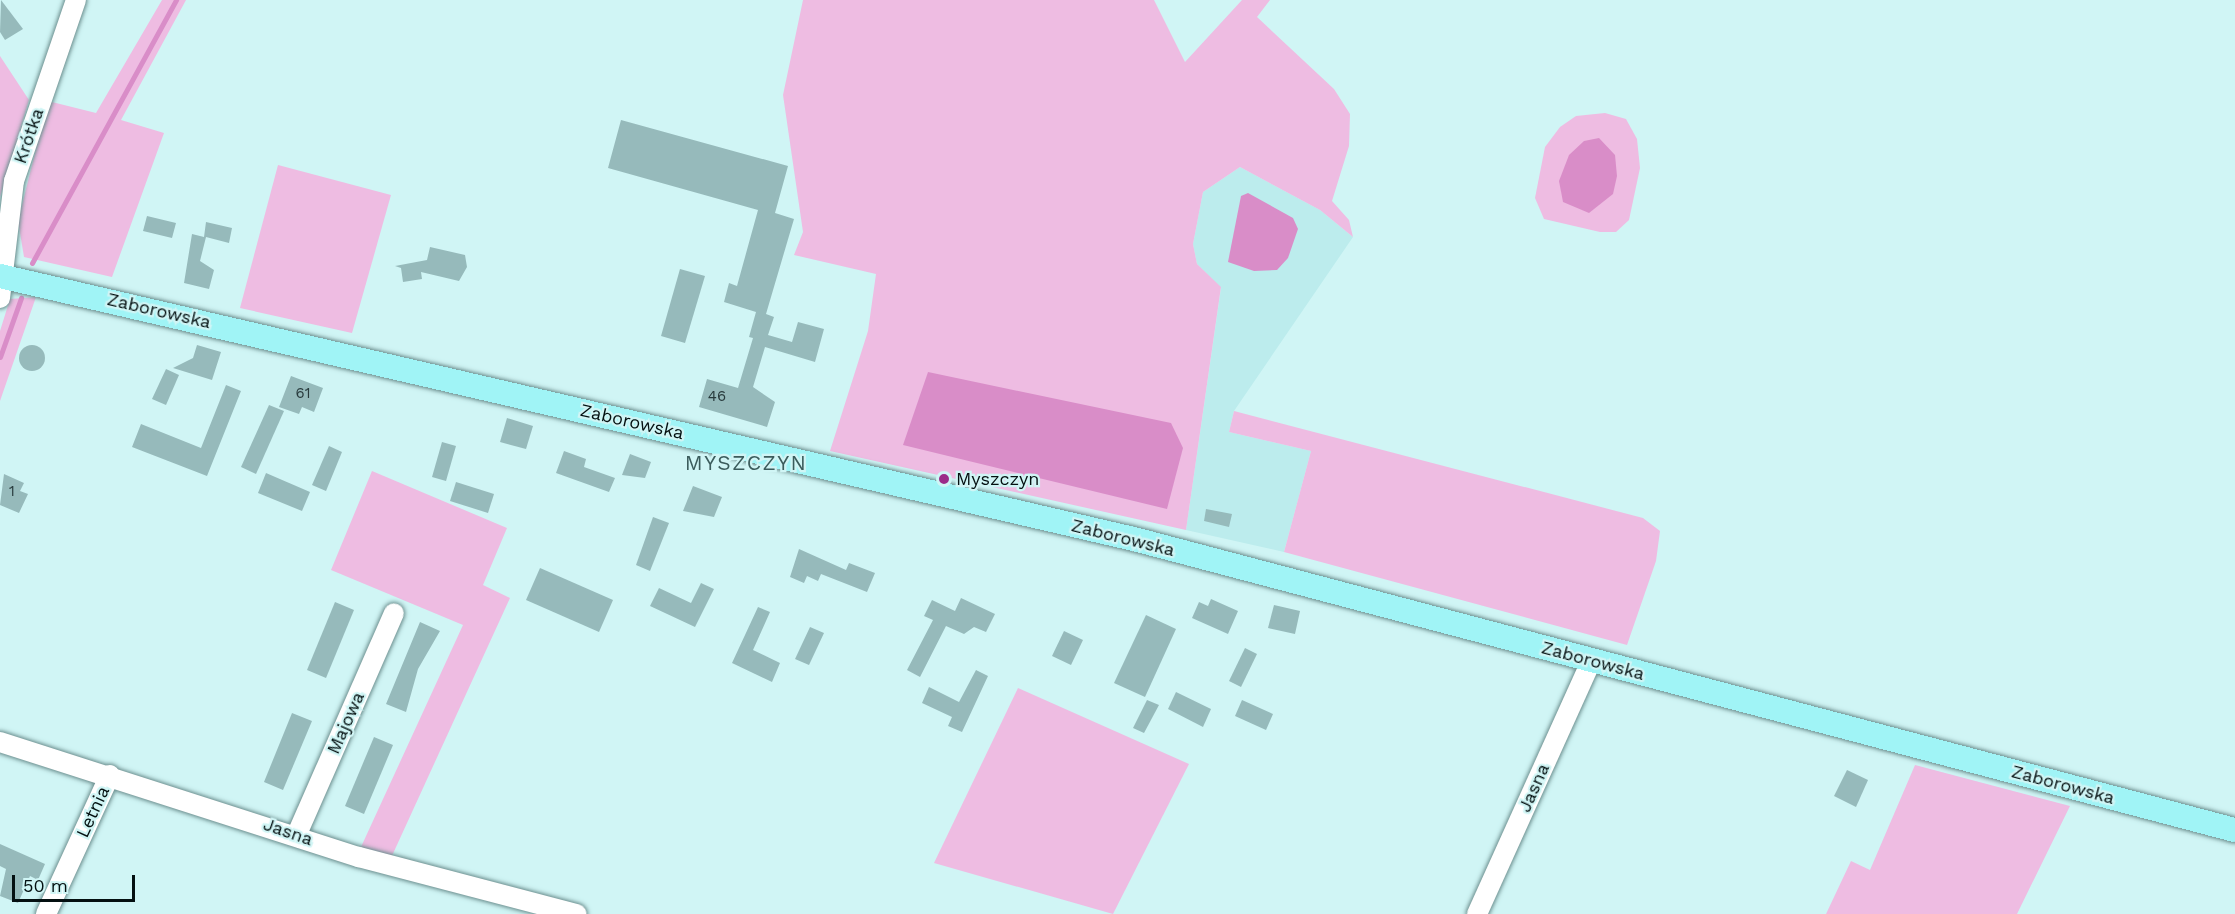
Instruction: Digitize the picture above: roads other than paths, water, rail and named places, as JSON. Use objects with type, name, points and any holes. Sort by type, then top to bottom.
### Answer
[{"type":"main road","name":"Zaborowska","points":[[1,283],[1134,539],[2235,830]]},
{"type":"street","name":"Krótka","points":[[1,283],[14,181],[76,0]]},
{"type":"street","name":"Majowa","points":[[297,834],[394,613]]},
{"type":"street","name":"Jasna","points":[[1477,914],[1591,661]]},
{"type":"street","name":"Jasna","points":[[0,742],[297,834],[359,857],[577,914]]},
{"type":"street","name":"Letnia","points":[[46,914],[110,775]]},
{"type":"waterway","points":[[32,263],[176,0]]},
{"type":"waterway","points":[[0,357],[21,298]]},
{"type":"place","name":"Myszczyn","points":[[944,479]]},
{"type":"district","name":"MYSZCZYN","points":[[746,463]]}]
